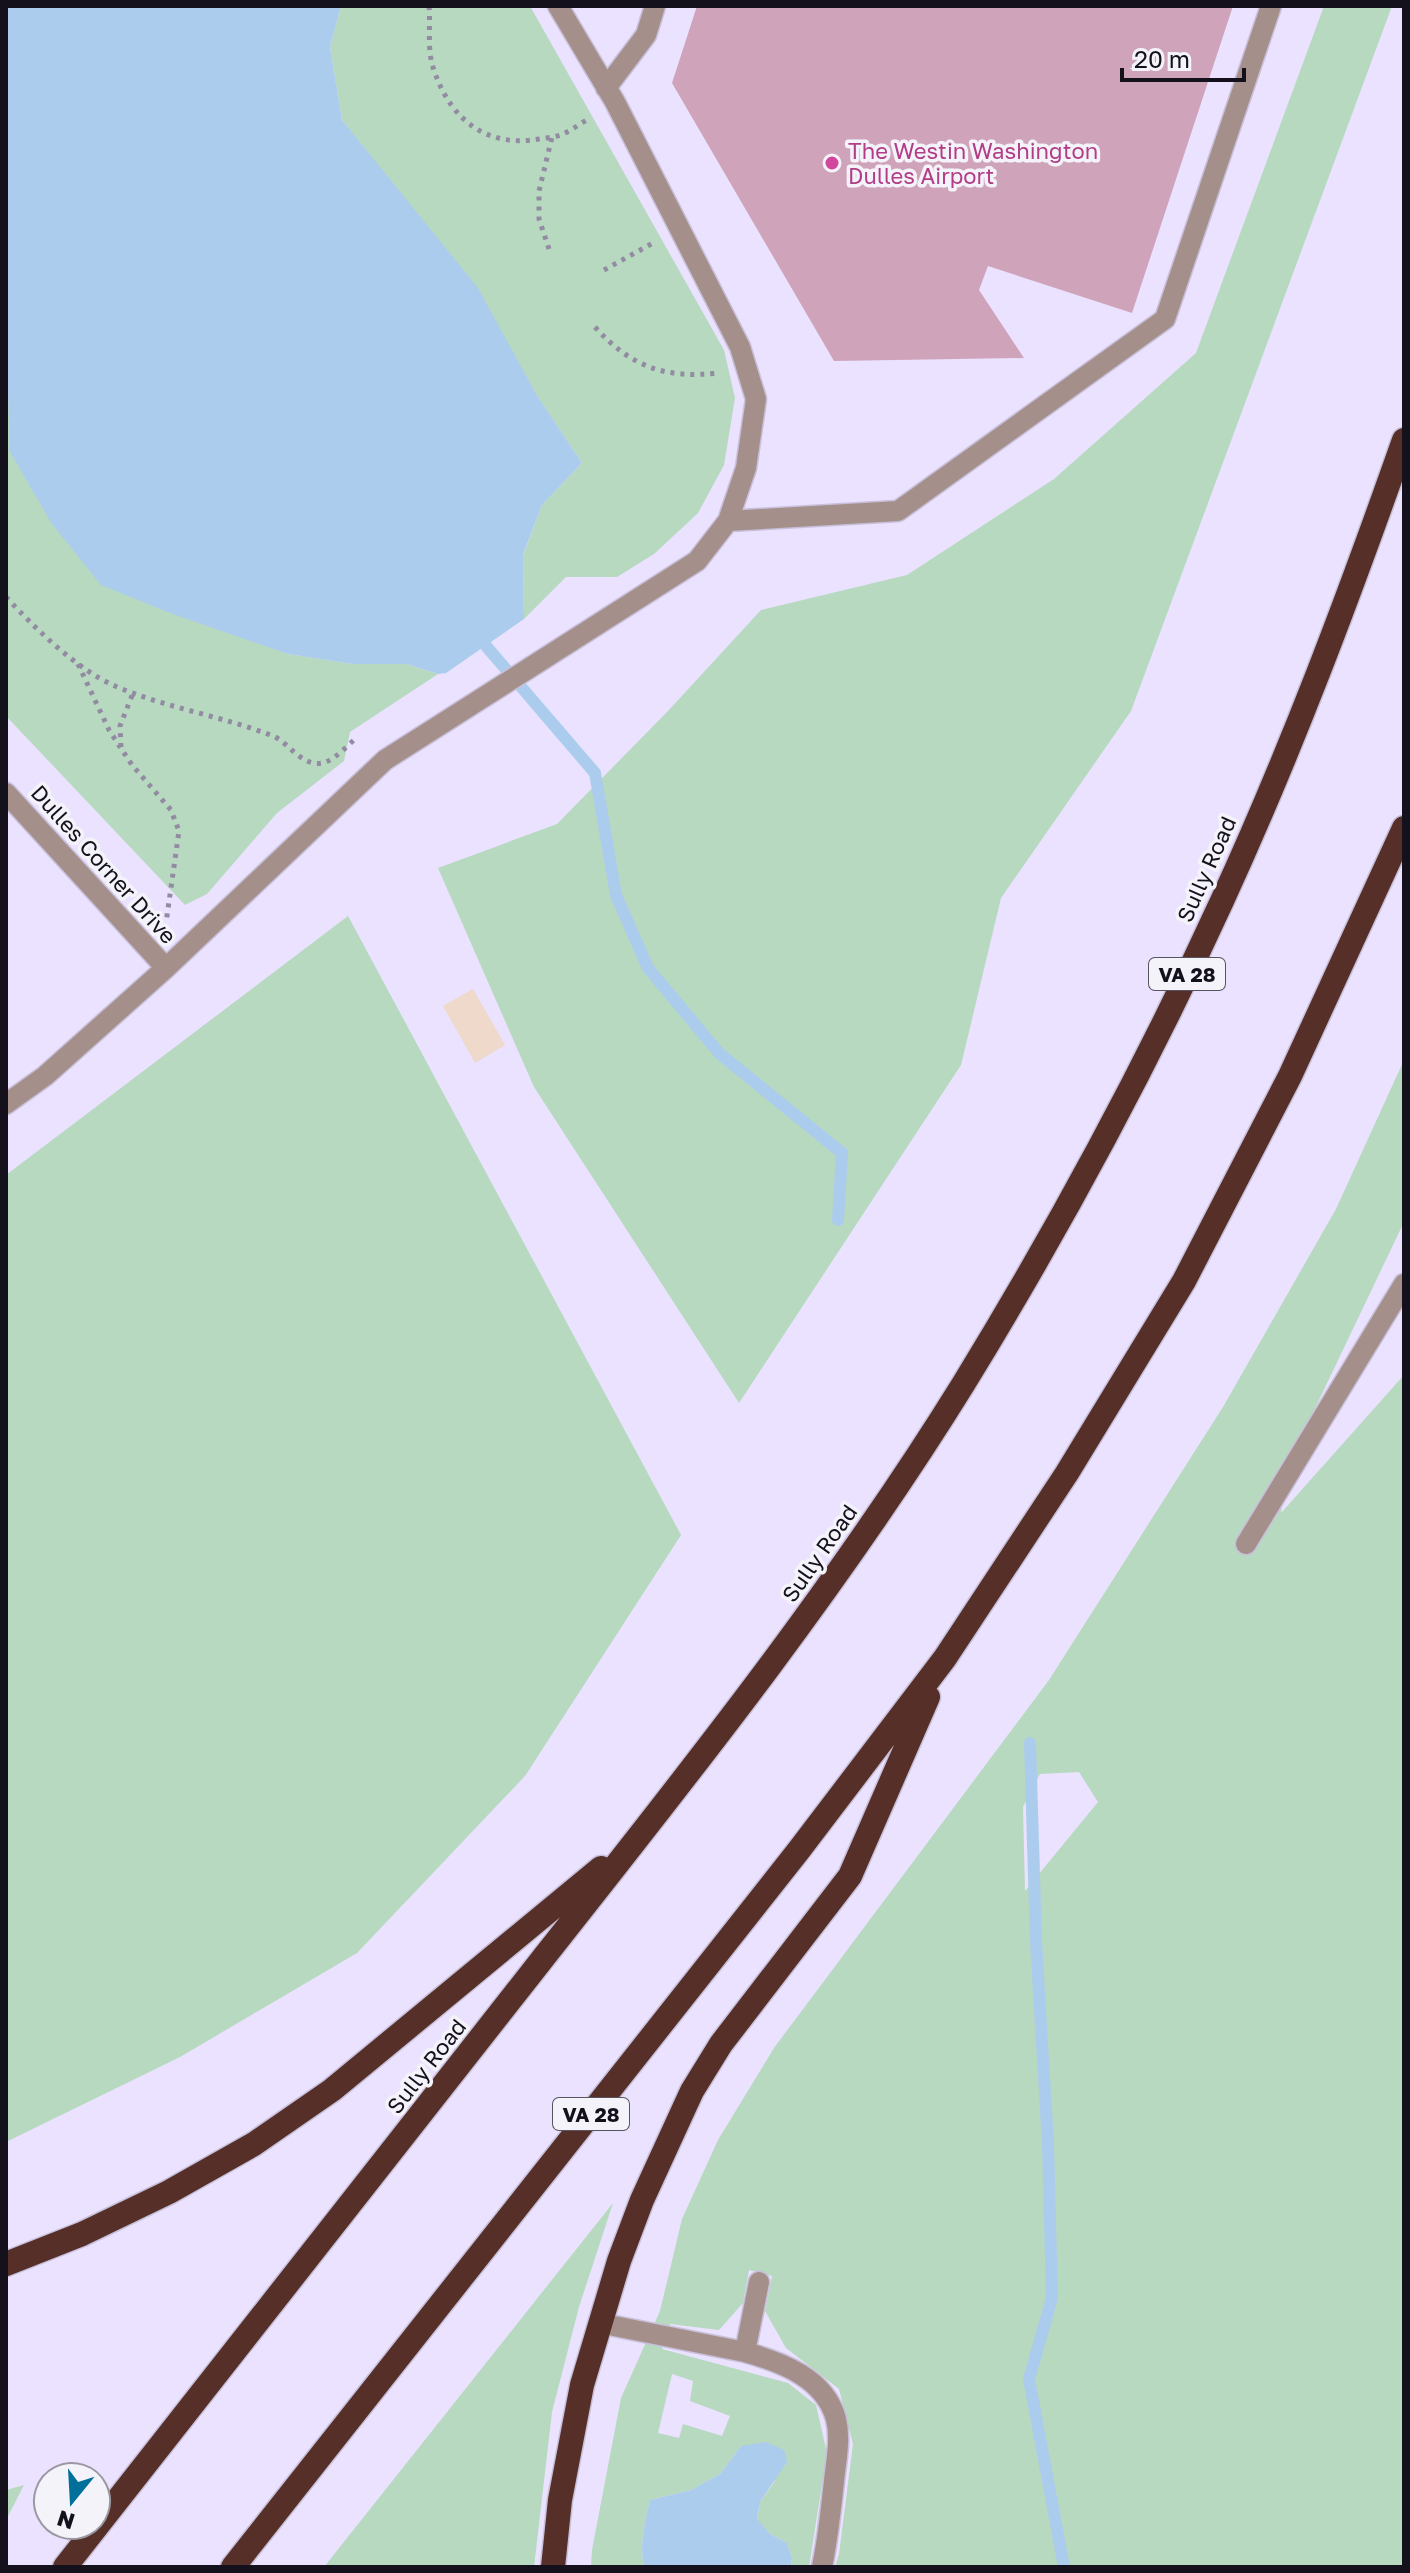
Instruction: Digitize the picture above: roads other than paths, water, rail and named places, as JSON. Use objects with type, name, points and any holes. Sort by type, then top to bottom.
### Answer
[{"type":"highway","name":"Sully Road","points":[[65,2567],[772,1665],[904,1475],[1020,1289],[1177,996],[1224,897],[1312,690],[1404,440]]},
{"type":"highway","name":"VA 28","points":[[233,2567],[799,1850],[945,1658],[1067,1473],[1184,1281],[1290,1076],[1404,828]]},
{"type":"highway","points":[[553,2567],[560,2500],[582,2385],[619,2261],[642,2200],[692,2091],[749,2006],[850,1876],[945,1658]]},
{"type":"highway","points":[[6,2264],[82,2234],[169,2192],[254,2144],[332,2090],[640,1836]]},
{"type":"lane","name":"Dulles Corner Drive","points":[[6,1104],[45,1076],[166,968],[385,760],[697,561],[728,521],[746,468],[756,399],[740,347],[611,95],[558,6]]},
{"type":"lane","points":[[611,95],[646,35],[655,6]]},
{"type":"lane","points":[[728,521],[898,511],[1165,319],[1271,6]]},
{"type":"lane","name":"Dulles Corner Drive","points":[[6,793],[166,968]]},
{"type":"lane","points":[[1246,1544],[1404,1284]]},
{"type":"lane","points":[[745,2352],[759,2282]]},
{"type":"lane","points":[[599,2323],[745,2352],[785,2365],[812,2382],[830,2403],[836,2418],[838,2447],[822,2567]]},
{"type":"water","points":[[6,6],[341,6],[330,47],[342,120],[478,288],[536,394],[582,463],[542,505],[523,555],[524,619],[446,673],[438,674],[407,664],[353,664],[288,654],[101,585],[52,524],[10,452],[6,334]]},
{"type":"water","points":[[766,2442],[784,2450],[787,2462],[760,2502],[757,2519],[770,2534],[787,2543],[792,2558],[791,2567],[644,2567],[642,2542],[650,2500],[691,2490],[720,2474],[741,2446]]},
{"type":"waterway","points":[[486,646],[595,773],[616,895],[648,968],[719,1053],[842,1153],[838,1220]]},
{"type":"waterway","points":[[1030,1743],[1052,2298],[1029,2379],[1064,2567]]},
{"type":"place","name":"The Westin Washington Dulles Airport","points":[[832,163]]}]
